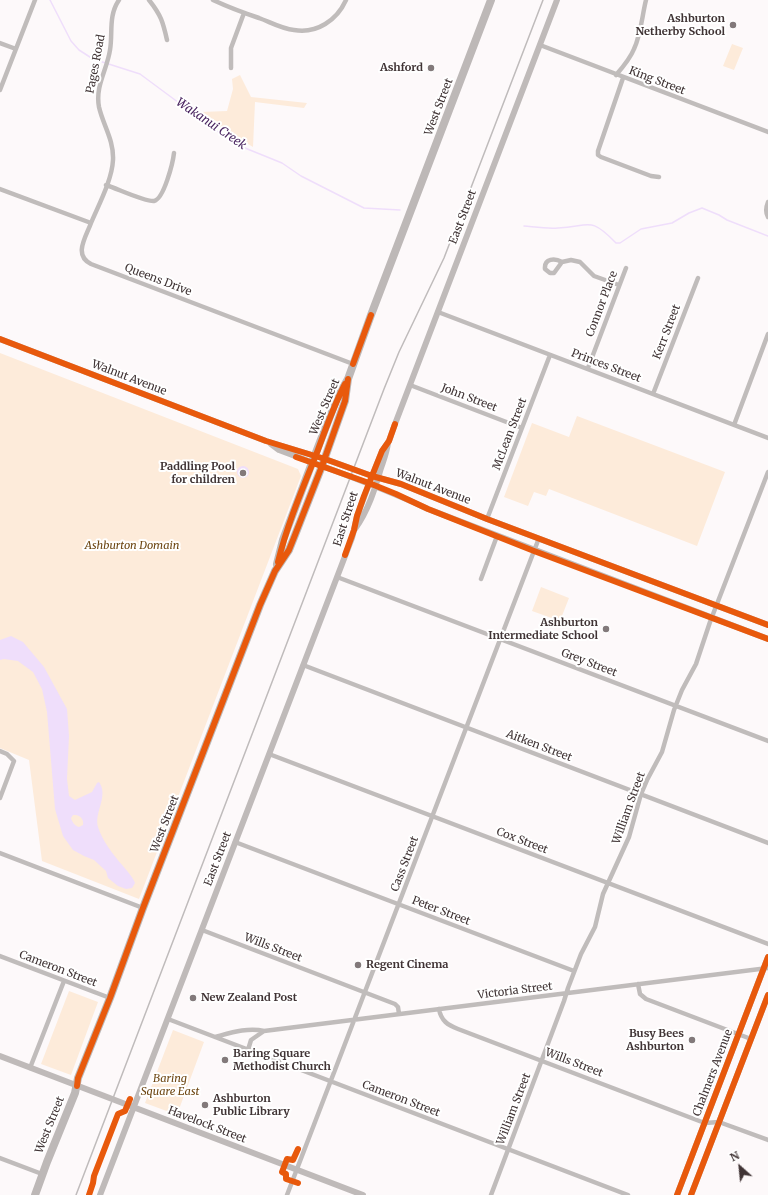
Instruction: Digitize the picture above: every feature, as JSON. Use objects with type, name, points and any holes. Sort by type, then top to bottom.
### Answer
[{"type":"highway","name":"West Street","points":[[35,1195],[70,1106],[77,1086],[78,1078],[110,998],[143,908],[260,605],[275,571],[283,540],[338,398],[348,379],[491,0]]},
{"type":"highway","name":"West Street","points":[[275,571],[289,550],[324,462],[345,401],[348,379]]},
{"type":"main road","name":"East Street","points":[[354,530],[363,518],[387,452],[389,441],[557,0]]},
{"type":"main road","name":"Walnut Avenue","points":[[0,339],[314,460],[402,484],[487,519],[768,625]]},
{"type":"main road","name":"East Street","points":[[100,1195],[337,577],[369,483],[382,451],[389,441]]},
{"type":"main road","name":"Walnut Avenue","points":[[324,462],[428,509],[534,551],[768,639]]},
{"type":"main road","name":"Walnut Avenue","points":[[428,509],[433,496]]},
{"type":"main road","name":"Chalmers Avenue","points":[[678,1195],[708,1122],[738,1035],[766,969],[768,957]]},
{"type":"main road","points":[[691,1195],[768,995]]},
{"type":"main road","name":"Havelock Street","points":[[0,1056],[363,1195]]},
{"type":"street","points":[[0,90],[35,0]]},
{"type":"street","name":"Pages Road","points":[[91,223],[112,168],[113,150],[101,113],[98,98],[100,84],[108,61],[112,39],[113,10],[119,0]]},
{"type":"street","points":[[149,0],[158,10],[167,40]]},
{"type":"street","points":[[213,0],[244,13],[294,30],[316,29],[329,22],[341,10],[346,0]]},
{"type":"street","points":[[616,75],[634,51],[646,0]]},
{"type":"street","points":[[231,68],[232,48],[244,13]]},
{"type":"street","points":[[0,43],[16,49]]},
{"type":"street","name":"King Street","points":[[540,46],[768,132]]},
{"type":"street","points":[[623,78],[598,151],[598,155],[651,176],[659,177]]},
{"type":"street","points":[[106,185],[142,199],[153,201],[161,194],[172,164],[174,153]]},
{"type":"street","points":[[0,188],[91,223]]},
{"type":"street","points":[[768,202],[766,207],[766,214],[768,217]]},
{"type":"street","name":"Queens Drive","points":[[91,223],[81,251],[84,259],[91,264],[353,364]]},
{"type":"street","points":[[562,262],[571,260],[580,262],[594,276],[619,285]]},
{"type":"street","name":"Connor Place","points":[[588,368],[626,268]]},
{"type":"street","name":"Kerr Street","points":[[653,394],[698,278]]},
{"type":"street","name":"Princes Street","points":[[438,312],[768,438]]},
{"type":"street","points":[[734,425],[768,334]]},
{"type":"street","name":"McLean Street","points":[[487,519],[550,355]]},
{"type":"street","name":"John Street","points":[[410,385],[522,428]]},
{"type":"street","name":"William Street","points":[[491,1195],[542,1061],[574,971],[595,927],[603,894],[629,837],[635,811],[641,794],[662,752],[675,706],[696,664],[711,617],[768,472]]},
{"type":"street","points":[[481,579],[497,536]]},
{"type":"street","name":"Cass Street","points":[[287,1195],[539,538]]},
{"type":"street","name":"Grey Street","points":[[337,577],[768,741]]},
{"type":"street","name":"Aitken Street","points":[[303,666],[768,843]]},
{"type":"street","points":[[0,751],[7,754],[14,761],[0,798]]},
{"type":"street","name":"Cox Street","points":[[269,754],[768,944]]},
{"type":"street","name":"Peter Street","points":[[235,842],[574,971]]},
{"type":"street","points":[[0,853],[143,908]]},
{"type":"street","name":"Wills Street","points":[[202,930],[395,1004],[399,1014]]},
{"type":"street","name":"Cameron Street","points":[[0,956],[110,998]]},
{"type":"street","name":"Victoria Street","points":[[215,1037],[258,1029],[264,1031],[766,969]]},
{"type":"street","points":[[30,1068],[64,981]]},
{"type":"street","points":[[638,984],[640,994],[646,1000],[751,1039]]},
{"type":"street","name":"Wills Street","points":[[439,1009],[443,1020],[450,1026],[708,1122]]},
{"type":"street","name":"Cameron Street","points":[[168,1019],[628,1195]]},
{"type":"street","points":[[243,1031],[247,1033],[251,1040],[248,1050]]},
{"type":"street","name":"Victoria Street","points":[[251,1040],[264,1031]]},
{"type":"street","points":[[708,1122],[719,1122],[768,1140]]},
{"type":"street","points":[[0,1158],[42,1174]]},
{"type":"green space","points":[[732,44],[743,48],[734,70],[723,66]]},
{"type":"green space","points":[[240,75],[251,97],[307,103],[304,108],[255,102],[253,147],[200,115],[201,112],[227,111],[233,89],[232,79]]},
{"type":"green space","name":"Ashburton Domain","points":[[0,353],[298,469],[301,476],[139,899],[42,861],[29,760],[0,748]]},
{"type":"green space","points":[[577,416],[725,472],[697,546],[549,489],[546,496],[534,492],[528,506],[504,497],[532,423],[569,437]]},
{"type":"green space","points":[[541,587],[569,598],[560,621],[532,611]]},
{"type":"green space","points":[[69,991],[98,1002],[71,1075],[41,1064]]},
{"type":"green space","name":"Baring Square East","points":[[173,1030],[204,1042],[178,1112],[175,1110],[172,1113],[145,1103]]},
{"type":"shaded area","name":"Paddling Pool for children","points":[[243,466],[247,468],[249,472],[247,476],[243,478],[239,476],[237,472],[239,468]]},
{"type":"shaded area","points":[[11,636],[23,642],[44,667],[67,709],[69,736],[67,779],[69,796],[75,800],[92,792],[99,782],[102,787],[102,798],[97,821],[98,827],[108,847],[133,878],[135,883],[132,888],[126,889],[118,886],[108,878],[106,871],[94,860],[73,850],[63,836],[55,809],[47,712],[42,689],[33,672],[18,661],[4,659],[0,660],[0,640]],"holes":[[[73,815],[81,817],[83,820],[83,825],[79,827],[74,824],[71,818]]]},
{"type":"waterway","name":"Wakanui Creek","points":[[50,0],[71,41],[79,50],[93,59],[140,74],[229,140],[282,163],[301,176],[364,208],[400,210]]},
{"type":"waterway","name":"Wakanui Creek","points":[[524,226],[554,228],[589,225],[600,229],[616,243],[620,243],[641,229],[672,223],[689,213],[702,208],[727,220],[768,236]]},
{"type":"railway","points":[[76,1195],[384,389],[399,352],[444,258],[543,0]]},
{"type":"cycle path","points":[[353,364],[371,315]]},
{"type":"cycle path","points":[[0,339],[266,441],[401,484],[487,519],[768,625]]},
{"type":"cycle path","points":[[77,1086],[78,1078],[260,605],[275,571],[289,550],[322,466],[345,401],[348,379]]},
{"type":"cycle path","points":[[278,562],[295,508],[333,410],[345,384]]},
{"type":"cycle path","points":[[345,555],[364,496],[382,451],[389,441],[395,424]]},
{"type":"cycle path","points":[[296,457],[369,483],[428,509],[534,551],[768,639]]},
{"type":"cycle path","points":[[677,1195],[768,957]]},
{"type":"cycle path","points":[[691,1195],[768,995]]},
{"type":"cycle path","points":[[89,1195],[94,1176],[118,1114],[125,1111],[130,1099]]},
{"type":"cycle path","points":[[298,1149],[293,1160],[287,1159],[282,1172],[286,1174],[286,1179],[298,1183]]},
{"type":"place","name":"Ashburton Netherby School","points":[[733,25]]},
{"type":"place","name":"Ashford","points":[[431,68]]},
{"type":"place","name":"Paddling Pool for children","points":[[243,473]]},
{"type":"place","name":"Ashburton Intermediate School","points":[[606,629]]},
{"type":"place","name":"Regent Cinema","points":[[358,965]]},
{"type":"place","name":"New Zealand Post","points":[[193,998]]},
{"type":"place","name":"Busy Bees Ashburton","points":[[692,1040]]},
{"type":"place","name":"Baring Square Methodist Church","points":[[225,1060]]},
{"type":"place","name":"Ashburton Public Library","points":[[205,1105]]}]
